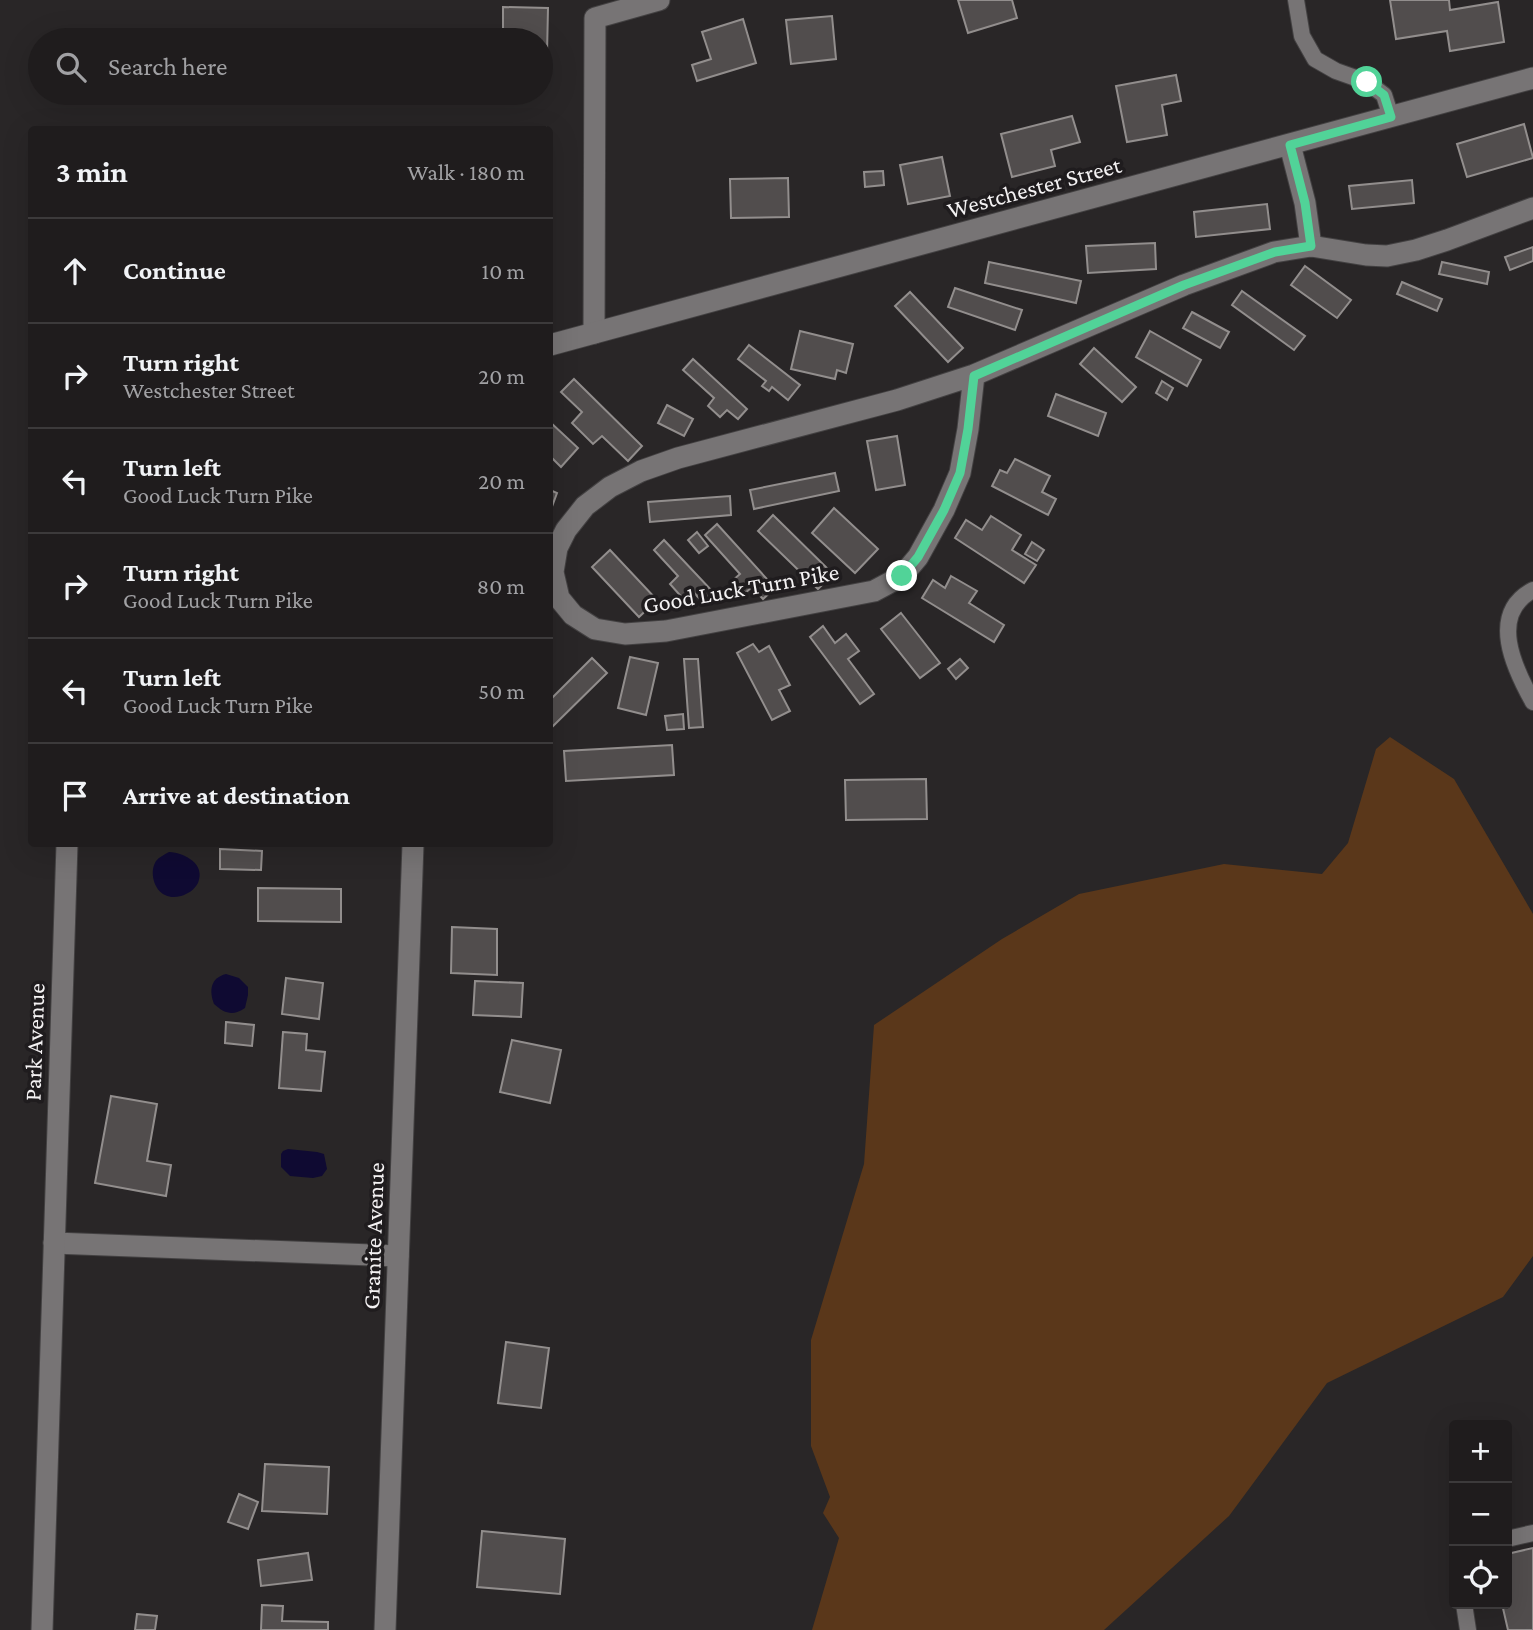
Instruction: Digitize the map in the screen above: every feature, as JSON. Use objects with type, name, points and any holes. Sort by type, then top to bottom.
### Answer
[{"type":"street","points":[[594,333],[595,18],[659,0]]},
{"type":"street","name":"Westchester Street","points":[[553,344],[1533,79]]},
{"type":"street","points":[[1290,145],[1305,203],[1311,246]]},
{"type":"street","name":"Good Luck Turn Pike","points":[[974,376],[960,473],[944,510],[918,557],[902,576],[874,591],[666,631],[625,634],[595,629],[573,615],[559,598],[553,572],[557,548],[566,530],[585,506],[610,487],[640,471],[678,458],[897,400],[974,376],[1184,285],[1275,252],[1311,246],[1388,256],[1447,240],[1533,208]]},
{"type":"street","name":"Park Avenue","points":[[41,1630],[67,847]]},
{"type":"street","name":"Granite Avenue","points":[[385,1630],[413,847]]},
{"type":"street","points":[[54,1243],[398,1256]]},
{"type":"lane","points":[[1296,0],[1302,36],[1315,59],[1336,72],[1367,82],[1384,95],[1391,117]]},
{"type":"lane","points":[[1533,590],[1521,596],[1512,611],[1507,631],[1520,679],[1533,702]]},
{"type":"lane","points":[[1512,1538],[1533,1533]]},
{"type":"lane","points":[[1465,1609],[1468,1630]]},
{"type":"shaded area","points":[[1390,737],[1454,779],[1533,914],[1533,1256],[1503,1297],[1327,1383],[1229,1516],[1104,1630],[812,1630],[839,1538],[823,1513],[830,1497],[811,1446],[811,1340],[864,1164],[874,1025],[1002,939],[1079,894],[1224,864],[1322,874],[1348,843],[1376,749]]},
{"type":"shaded area","points":[[169,852],[187,857],[199,870],[198,883],[191,891],[181,896],[171,897],[161,893],[154,880],[156,861]]},
{"type":"shaded area","points":[[226,974],[239,978],[248,987],[245,1008],[237,1012],[222,1010],[212,999],[214,982]]},
{"type":"shaded area","points":[[288,1149],[324,1154],[327,1169],[322,1176],[313,1178],[290,1176],[281,1167],[281,1154]]},
{"type":"building","points":[[958,0],[1012,0],[1017,18],[968,33]]},
{"type":"building","points":[[1390,0],[1449,0],[1450,10],[1498,2],[1504,42],[1450,51],[1447,31],[1396,39]]},
{"type":"building","points":[[503,7],[548,8],[548,28],[503,28]]},
{"type":"building","points":[[832,16],[836,59],[791,64],[786,20]]},
{"type":"building","points":[[743,19],[756,63],[697,81],[692,65],[711,59],[702,32]]},
{"type":"building","points":[[1176,75],[1181,101],[1162,105],[1167,135],[1127,142],[1116,86]]},
{"type":"building","points":[[1072,116],[1080,142],[1051,150],[1055,166],[1012,177],[1001,134]]},
{"type":"building","points":[[1524,124],[1533,158],[1467,177],[1457,144]]},
{"type":"building","points":[[942,157],[950,196],[908,204],[900,165]]},
{"type":"building","points":[[883,171],[884,185],[865,187],[864,172]]},
{"type":"building","points":[[788,178],[789,217],[731,218],[730,179]]},
{"type":"building","points":[[1412,180],[1414,203],[1352,209],[1349,186]]},
{"type":"building","points":[[1267,204],[1270,229],[1196,237],[1194,212]]},
{"type":"building","points":[[1155,243],[1156,269],[1088,273],[1086,246]]},
{"type":"building","points":[[1533,247],[1533,261],[1510,270],[1505,257]]},
{"type":"building","points":[[989,262],[1081,281],[1076,303],[985,283]]},
{"type":"building","points":[[1442,262],[1489,272],[1487,284],[1439,274]]},
{"type":"building","points":[[1305,266],[1351,300],[1337,318],[1291,285]]},
{"type":"building","points":[[1402,282],[1442,299],[1437,311],[1397,294]]},
{"type":"building","points":[[955,288],[1022,310],[1015,330],[948,307]]},
{"type":"building","points":[[1242,291],[1305,336],[1294,350],[1232,305]]},
{"type":"building","points":[[910,292],[963,348],[948,362],[895,306]]},
{"type":"building","points":[[1192,312],[1229,332],[1220,348],[1183,328]]},
{"type":"building","points":[[800,331],[853,344],[846,373],[837,370],[835,379],[791,369]]},
{"type":"building","points":[[1150,331],[1201,360],[1187,386],[1136,357]]},
{"type":"building","points":[[749,345],[800,385],[788,400],[772,387],[769,391],[762,386],[766,381],[738,359]]},
{"type":"building","points":[[1094,348],[1136,387],[1122,402],[1080,364]]},
{"type":"building","points":[[693,359],[747,409],[738,419],[727,410],[720,417],[708,406],[714,398],[683,370]]},
{"type":"building","points":[[574,379],[642,446],[628,461],[602,436],[593,444],[572,423],[582,412],[561,392]]},
{"type":"building","points":[[1162,381],[1173,388],[1167,400],[1156,393]]},
{"type":"building","points":[[1056,394],[1106,413],[1098,436],[1048,416]]},
{"type":"building","points":[[667,405],[693,419],[684,436],[658,423]]},
{"type":"building","points":[[553,425],[578,448],[561,467],[553,459]]},
{"type":"building","points":[[897,436],[905,485],[876,490],[867,441]]},
{"type":"building","points":[[1015,459],[1050,476],[1042,492],[1056,499],[1048,515],[992,486],[1000,470],[1007,473]]},
{"type":"building","points":[[835,473],[839,491],[754,509],[750,490]]},
{"type":"building","points":[[730,496],[731,515],[650,522],[648,502]]},
{"type":"building","points":[[834,508],[878,549],[855,573],[812,533]]},
{"type":"building","points":[[773,515],[833,574],[818,589],[758,531]]},
{"type":"building","points":[[991,516],[1021,535],[1012,550],[1036,565],[1024,583],[955,538],[966,520],[982,530]]},
{"type":"building","points":[[717,524],[775,588],[763,599],[752,587],[744,594],[732,581],[740,574],[705,535]]},
{"type":"building","points":[[697,532],[708,546],[699,553],[688,540]]},
{"type":"building","points":[[664,540],[713,592],[703,602],[694,593],[686,602],[670,584],[678,576],[654,550]]},
{"type":"building","points":[[1032,542],[1044,550],[1037,561],[1025,554]]},
{"type":"building","points":[[610,550],[657,600],[639,617],[592,567]]},
{"type":"building","points":[[951,576],[977,591],[969,603],[1004,625],[994,642],[922,598],[933,580],[945,588]]},
{"type":"building","points":[[901,613],[940,663],[920,678],[881,629]]},
{"type":"building","points":[[823,626],[835,643],[846,634],[859,651],[848,659],[874,694],[860,704],[810,637]]},
{"type":"building","points":[[753,644],[759,652],[769,646],[790,685],[779,690],[790,711],[772,720],[737,653]]},
{"type":"building","points":[[630,657],[658,663],[646,715],[618,708]]},
{"type":"building","points":[[592,658],[607,673],[553,726],[553,697]]},
{"type":"building","points":[[684,659],[698,659],[703,727],[689,728]]},
{"type":"building","points":[[960,659],[968,668],[956,679],[948,669]]},
{"type":"building","points":[[683,714],[684,729],[667,730],[665,716]]},
{"type":"building","points":[[672,745],[674,775],[566,781],[564,751]]},
{"type":"building","points":[[926,779],[927,819],[846,820],[845,780]]},
{"type":"building","points":[[220,849],[262,851],[261,870],[220,869]]},
{"type":"building","points":[[258,888],[341,889],[341,922],[258,921]]},
{"type":"building","points":[[452,927],[497,929],[497,975],[451,973]]},
{"type":"building","points":[[286,978],[323,983],[319,1019],[282,1014]]},
{"type":"building","points":[[475,981],[523,983],[521,1017],[473,1015]]},
{"type":"building","points":[[226,1022],[254,1025],[252,1046],[225,1043]]},
{"type":"building","points":[[283,1032],[307,1034],[306,1050],[325,1052],[321,1091],[279,1088]]},
{"type":"building","points":[[512,1040],[561,1050],[550,1103],[500,1092]]},
{"type":"building","points":[[111,1096],[157,1104],[147,1161],[171,1165],[166,1196],[95,1183]]},
{"type":"building","points":[[506,1342],[549,1348],[541,1408],[498,1403]]},
{"type":"building","points":[[265,1464],[329,1467],[327,1514],[262,1511]]},
{"type":"building","points":[[239,1494],[258,1502],[248,1529],[228,1522]]},
{"type":"building","points":[[482,1531],[565,1539],[560,1594],[477,1587]]},
{"type":"building","points":[[1533,1548],[1533,1630],[1508,1630],[1503,1609],[1512,1609],[1512,1553]]},
{"type":"building","points":[[308,1553],[312,1580],[261,1586],[258,1560]]},
{"type":"building","points":[[262,1605],[283,1606],[282,1621],[328,1622],[328,1630],[261,1630]]},
{"type":"building","points":[[137,1614],[157,1616],[155,1630],[135,1630]]},
{"type":"route","points":[[902,576],[918,557],[944,510],[960,473],[974,376],[1184,285],[1275,252],[1311,246],[1305,203],[1290,145],[1391,117],[1384,95],[1367,82]]}]
